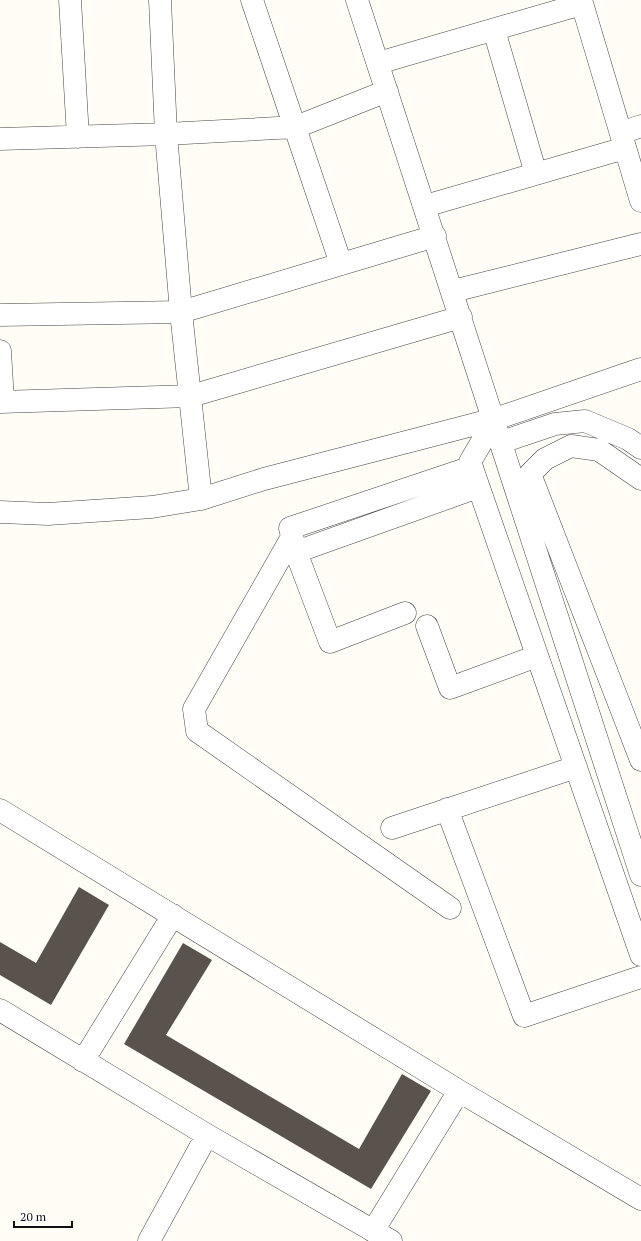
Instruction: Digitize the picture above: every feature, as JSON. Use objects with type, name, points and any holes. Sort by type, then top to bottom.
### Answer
[{"type":"street","points":[[70,0],[78,137]]},
{"type":"street","points":[[160,0],[166,134],[181,312],[201,499]]},
{"type":"street","points":[[252,0],[341,264]]},
{"type":"street","points":[[357,0],[495,419],[597,742],[641,875]]},
{"type":"street","points":[[378,63],[494,30],[582,2],[629,136],[641,201]]},
{"type":"street","points":[[494,30],[536,174]]},
{"type":"street","points":[[0,139],[166,134],[296,127],[387,91]]},
{"type":"street","points":[[425,206],[536,174],[629,136]]},
{"type":"street","points":[[0,315],[181,312],[434,236]]},
{"type":"street","points":[[453,291],[641,244]]},
{"type":"street","points":[[0,351],[1,402],[190,396],[461,317]]},
{"type":"street","points":[[0,512],[48,514],[152,507],[201,499],[264,479],[495,419],[641,369]]},
{"type":"street","points":[[495,419],[470,462],[641,955]]},
{"type":"street","points":[[502,442],[555,424],[585,421],[628,440],[641,448]]},
{"type":"street","points":[[641,479],[599,450],[571,446],[545,459],[530,474],[641,760]]},
{"type":"street","points":[[405,613],[330,642],[294,545],[290,528],[475,477]]},
{"type":"street","points":[[294,545],[194,709],[197,731],[450,908]]},
{"type":"street","points":[[427,626],[450,688],[537,656]]},
{"type":"street","points":[[392,828],[576,767]]},
{"type":"street","points":[[447,809],[524,1016],[641,977]]},
{"type":"street","points":[[0,810],[459,1090],[641,1199]]},
{"type":"street","points":[[84,1061],[173,915]]},
{"type":"street","points":[[0,1010],[207,1135],[382,1236],[459,1090]]},
{"type":"street","points":[[149,1241],[207,1135]]},
{"type":"building","points":[[79,887],[109,905],[51,1005],[0,975],[0,942],[36,963]]},
{"type":"building","points":[[183,943],[212,960],[166,1035],[359,1149],[402,1074],[431,1091],[371,1189],[124,1044]]}]
